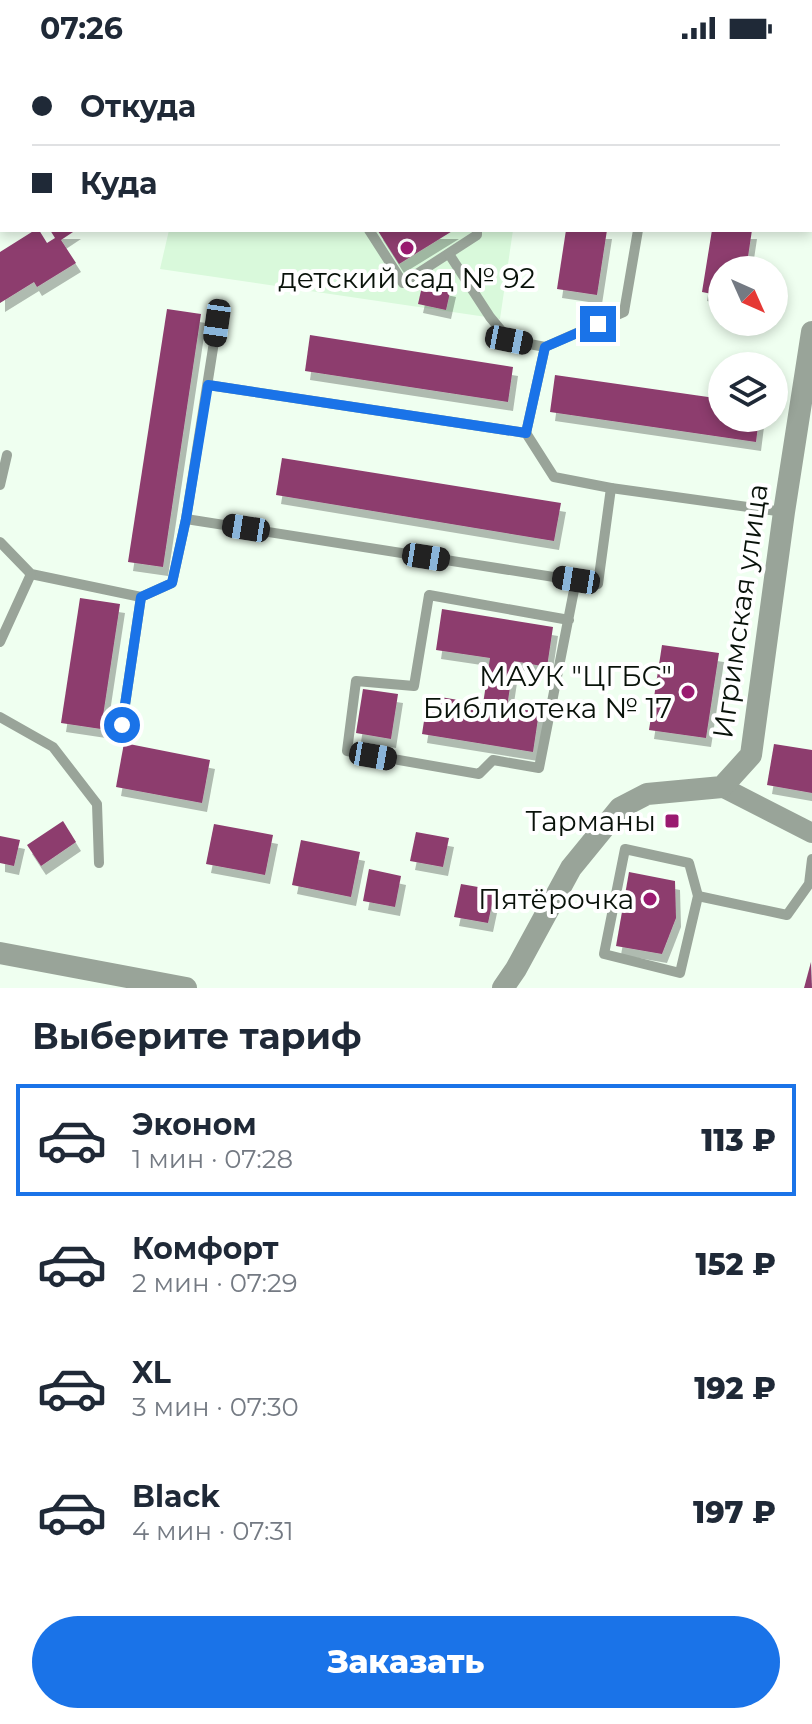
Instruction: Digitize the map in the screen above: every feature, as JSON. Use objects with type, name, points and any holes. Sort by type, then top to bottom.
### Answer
[{"type":"street","name":"Игримская улица","points":[[722,787],[751,755],[812,332]]},
{"type":"street","points":[[503,988],[571,868],[620,808],[647,794],[722,787],[812,833]]},
{"type":"street","points":[[0,953],[186,988]]},
{"type":"lane","points":[[370,232],[403,283],[477,235],[477,232]]},
{"type":"lane","points":[[449,254],[490,317],[509,340],[545,347],[624,312],[638,232]]},
{"type":"lane","points":[[0,542],[31,574],[141,597],[172,583],[186,519],[217,323]]},
{"type":"lane","points":[[545,347],[526,433],[554,477],[784,512]]},
{"type":"lane","points":[[208,385],[526,433]]},
{"type":"lane","points":[[0,485],[7,455]]},
{"type":"lane","points":[[186,519],[598,584],[611,488]]},
{"type":"lane","points":[[0,642],[31,574]]},
{"type":"lane","points":[[569,620],[429,595],[414,686],[356,681],[347,751],[479,774],[493,760],[539,768],[569,620],[576,580]]},
{"type":"lane","points":[[122,725],[141,597]]},
{"type":"lane","points":[[0,717],[53,747],[97,804],[99,863]]},
{"type":"lane","points":[[625,849],[689,863],[698,896],[680,973],[604,954],[625,849]]},
{"type":"lane","points":[[698,896],[787,915],[810,884],[812,859]]},
{"type":"shaded area","points":[[169,232],[513,232],[500,319],[160,269]]},
{"type":"building","points":[[32,232],[40,232],[47,243],[55,238],[51,232],[73,232],[61,240],[76,263],[37,287],[34,282],[0,303],[0,252]]},
{"type":"building","name":"детский сад № 92","points":[[379,232],[451,232],[399,264]]},
{"type":"building","points":[[566,232],[607,232],[597,295],[557,289]]},
{"type":"building","points":[[712,232],[752,232],[748,256],[708,256],[708,293],[702,292]]},
{"type":"building","name":"детский сад № 92","points":[[423,282],[451,288],[446,310],[418,304]]},
{"type":"building","points":[[167,309],[201,314],[163,567],[128,562]]},
{"type":"building","points":[[310,335],[513,367],[508,402],[305,371]]},
{"type":"building","points":[[555,375],[708,397],[708,432],[757,432],[756,442],[550,412]]},
{"type":"building","points":[[282,458],[561,503],[554,541],[276,495]]},
{"type":"building","points":[[80,598],[120,604],[101,729],[61,723]]},
{"type":"building","points":[[442,609],[553,627],[547,667],[514,661],[507,707],[539,712],[533,752],[422,734],[428,695],[483,704],[490,658],[436,650]]},
{"type":"building","points":[[662,645],[719,653],[706,738],[649,730]]},
{"type":"building","points":[[363,689],[398,694],[391,739],[356,733]]},
{"type":"building","points":[[124,743],[210,760],[202,803],[116,787]]},
{"type":"building","points":[[774,744],[812,750],[812,793],[767,785]]},
{"type":"building","points":[[63,821],[76,842],[41,866],[27,845]]},
{"type":"building","points":[[214,824],[273,835],[265,875],[206,864]]},
{"type":"building","points":[[416,832],[449,838],[443,867],[410,861]]},
{"type":"building","points":[[0,836],[20,840],[14,866],[0,863]]},
{"type":"building","points":[[301,840],[360,852],[351,897],[292,885]]},
{"type":"building","points":[[369,869],[401,876],[395,907],[363,901]]},
{"type":"building","name":"Пятёрочка","points":[[629,872],[675,881],[676,918],[662,954],[616,946]]},
{"type":"building","points":[[461,884],[495,890],[488,923],[454,917]]},
{"type":"building","points":[[811,962],[812,988],[804,988]]},
{"type":"place","name":"детский сад № 92","points":[[407,248]]},
{"type":"place","name":"МАУК \"ЦГБС\" Библиотека № 17","points":[[688,692]]},
{"type":"place","name":"Тарманы","points":[[672,821]]},
{"type":"place","name":"Пятёрочка","points":[[650,899]]},
{"type":"route","points":[[122,725],[141,597],[172,583],[208,385],[526,433],[545,347],[598,324]]}]
